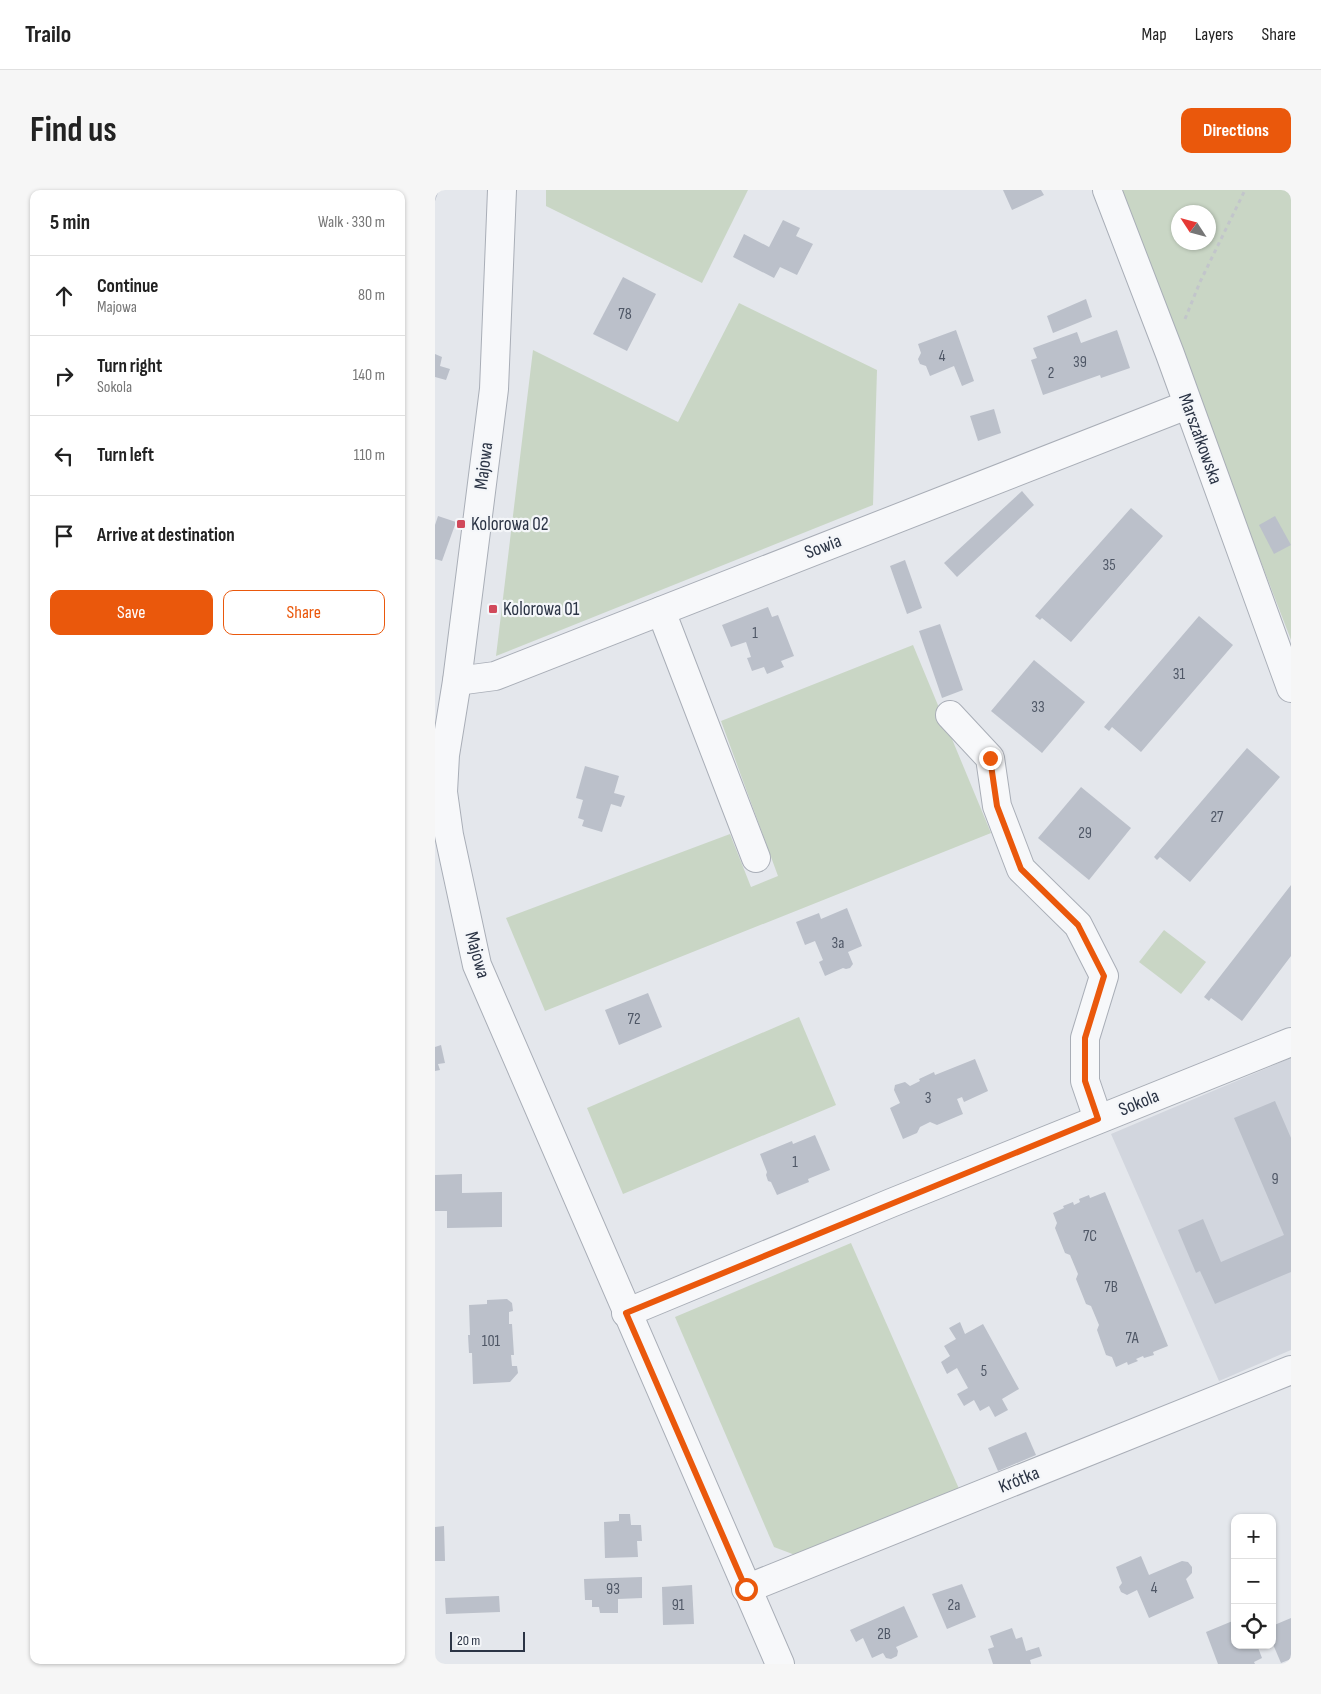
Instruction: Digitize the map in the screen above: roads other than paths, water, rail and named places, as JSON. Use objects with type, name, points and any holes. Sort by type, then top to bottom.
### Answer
[{"type":"street","name":"Majowa","points":[[502,190],[494,389],[457,680],[440,754],[449,835],[477,965],[626,1313],[780,1664]]},
{"type":"street","name":"Marszałkowska","points":[[1107,190],[1170,354],[1291,688]]},
{"type":"street","name":"Sowia","points":[[457,680],[495,676],[1187,405]]},
{"type":"street","points":[[661,611],[756,858]]},
{"type":"street","points":[[951,715],[990,758],[997,806],[1021,869],[1078,925],[1104,976],[1085,1038],[1085,1081],[1098,1119]]},
{"type":"street","name":"Sokola","points":[[626,1313],[1098,1119],[1291,1042]]},
{"type":"street","name":"Krótka","points":[[746,1589],[1291,1370]]},
{"type":"place","name":"Kolorowa 02","points":[[461,524]]},
{"type":"place","name":"Kolorowa 01","points":[[493,609]]}]
